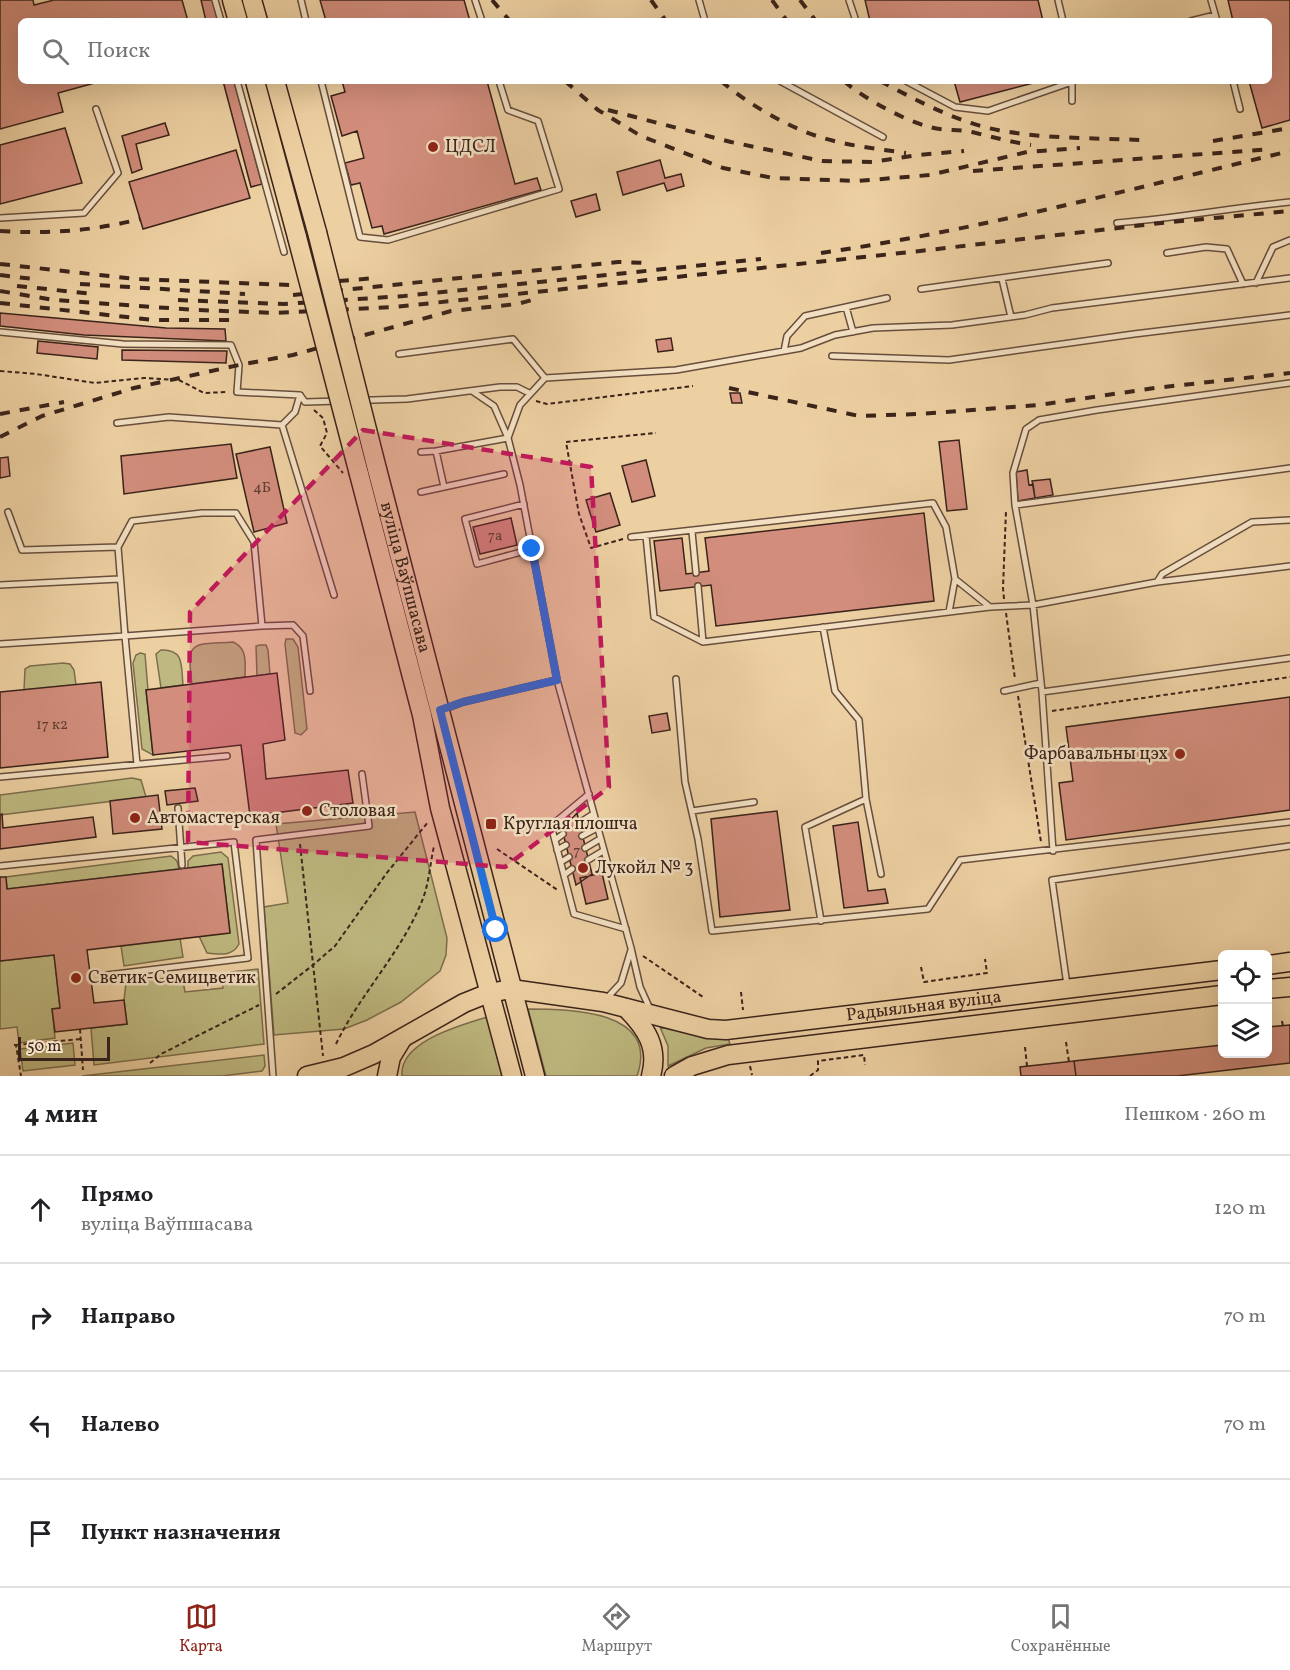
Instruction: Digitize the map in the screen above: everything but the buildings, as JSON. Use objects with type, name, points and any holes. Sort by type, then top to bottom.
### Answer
[{"type":"main road","points":[[232,0],[237,18]]},
{"type":"main road","points":[[252,0],[257,18]]},
{"type":"main road","name":"вуліца Ваўпшасава","points":[[256,84],[361,474],[422,715],[440,808],[512,1076]]},
{"type":"main road","name":"вуліца Ваўпшасава","points":[[276,84],[317,232],[361,474],[440,710],[535,1076]]},
{"type":"main road","points":[[1272,964],[1290,962]]},
{"type":"main road","name":"Радыяльная вуліца","points":[[402,1039],[464,1003],[489,993],[511,989],[603,1002],[708,1029],[726,1030],[1218,971]]},
{"type":"main road","points":[[1272,989],[1290,987]]},
{"type":"main road","name":"Радыяльная вуліца","points":[[674,1076],[692,1066],[728,1054],[1218,994]]},
{"type":"main road","points":[[626,1008],[647,1032],[652,1044],[654,1060],[651,1076]]},
{"type":"main road","points":[[307,1076],[344,1067],[402,1039]]},
{"type":"main road","points":[[387,1076],[391,1057],[402,1039]]},
{"type":"lane","points":[[215,0],[220,18]]},
{"type":"lane","points":[[301,0],[305,18]]},
{"type":"lane","points":[[475,0],[481,18]]},
{"type":"lane","points":[[699,0],[704,18]]},
{"type":"lane","points":[[849,0],[855,18]]},
{"type":"lane","points":[[1058,0],[1063,18]]},
{"type":"lane","points":[[1211,0],[1216,18]]},
{"type":"lane","points":[[238,84],[284,252]]},
{"type":"lane","points":[[322,84],[360,237],[388,240],[559,189],[538,121],[508,110],[500,84]]},
{"type":"lane","points":[[785,84],[882,137]]},
{"type":"lane","points":[[912,84],[955,107],[988,111],[1066,84]]},
{"type":"lane","points":[[1072,84],[1072,101]]},
{"type":"lane","points":[[1234,84],[1240,109]]},
{"type":"lane","points":[[0,218],[84,213],[118,173],[96,109]]},
{"type":"lane","points":[[1117,223],[1176,218],[1222,209],[1290,202]]},
{"type":"lane","points":[[1256,283],[1272,247],[1290,240]]},
{"type":"lane","points":[[1167,254],[1206,248],[1227,249],[1243,284]]},
{"type":"lane","points":[[921,289],[1108,263]]},
{"type":"lane","points":[[508,438],[520,405],[545,378],[676,370],[801,348],[835,335],[873,328],[952,325],[1052,308],[1290,278]]},
{"type":"lane","points":[[1002,279],[1011,316]]},
{"type":"lane","points":[[784,351],[787,336],[805,316],[887,298]]},
{"type":"lane","points":[[846,307],[853,332]]},
{"type":"lane","points":[[832,356],[949,360],[1290,315]]},
{"type":"lane","points":[[0,332],[123,344],[231,345],[239,365],[237,392],[300,395]]},
{"type":"lane","points":[[399,354],[513,339],[545,378]]},
{"type":"lane","points":[[1053,850],[1044,712],[1033,604],[1014,505],[1012,472],[1026,429],[1038,420],[1290,383]]},
{"type":"lane","points":[[300,395],[305,402],[407,399],[517,387],[527,395]]},
{"type":"lane","points":[[472,391],[494,406],[508,438],[524,504],[557,680],[640,987],[652,1014]]},
{"type":"lane","points":[[117,423],[169,417],[282,425],[295,412],[300,395]]},
{"type":"lane","points":[[282,425],[334,595]]},
{"type":"lane","points":[[421,452],[508,438]]},
{"type":"lane","points":[[436,451],[444,487]]},
{"type":"lane","points":[[1014,505],[1290,468]]},
{"type":"lane","points":[[421,492],[504,474]]},
{"type":"lane","points":[[631,537],[692,532],[933,503],[946,527],[955,579],[949,612]]},
{"type":"lane","points":[[524,504],[465,519],[477,564],[532,549]]},
{"type":"lane","points":[[8,512],[22,550],[118,547]]},
{"type":"lane","points":[[137,764],[118,547],[132,521],[202,513],[236,513],[254,542],[262,626]]},
{"type":"lane","points":[[1157,582],[1162,574],[1252,522],[1290,520]]},
{"type":"lane","points":[[692,532],[696,573]]},
{"type":"lane","points":[[646,536],[654,617],[703,642],[990,607],[1033,604],[1157,582],[1290,566]]},
{"type":"lane","points":[[0,585],[119,579]]},
{"type":"lane","points":[[955,579],[990,607]]},
{"type":"lane","points":[[698,586],[703,642]]},
{"type":"lane","points":[[0,644],[293,625],[303,636],[310,691]]},
{"type":"lane","points":[[823,627],[835,692],[860,720],[866,799],[880,874]]},
{"type":"lane","points":[[1042,693],[1290,658]]},
{"type":"lane","points":[[676,679],[685,782],[712,931],[928,909],[960,860],[1290,822]]},
{"type":"lane","points":[[440,710],[463,702],[557,680]]},
{"type":"lane","points":[[1004,691],[1041,683]]},
{"type":"lane","points":[[0,777],[227,756]]},
{"type":"lane","points":[[273,1076],[256,840],[369,826],[362,774]]},
{"type":"lane","points":[[589,794],[554,824],[555,840],[574,914],[626,929]]},
{"type":"lane","points":[[821,921],[805,827],[866,799]]},
{"type":"lane","points":[[692,811],[754,802]]},
{"type":"lane","points":[[178,808],[182,865]]},
{"type":"lane","points":[[579,823],[593,814]]},
{"type":"lane","points":[[582,836],[597,828]]},
{"type":"lane","points":[[555,840],[563,834]]},
{"type":"lane","points":[[585,848],[600,839]]},
{"type":"lane","points":[[0,866],[234,842],[248,958],[107,975]]},
{"type":"lane","points":[[558,850],[566,845]]},
{"type":"lane","points":[[1068,990],[1052,880],[1290,846]]},
{"type":"lane","points":[[588,860],[603,851]]},
{"type":"lane","points":[[561,862],[569,857]]},
{"type":"lane","points":[[564,875],[572,870]]},
{"type":"lane","points":[[603,1002],[621,983],[631,948]]},
{"type":"path","points":[[0,371],[95,382],[144,378],[179,380],[204,393],[237,392]]},
{"type":"path","points":[[527,395],[547,404],[693,386]]},
{"type":"path","points":[[305,402],[323,418],[327,433],[320,446],[361,474]]},
{"type":"path","points":[[631,537],[591,549],[579,514],[566,442],[656,433]]},
{"type":"path","points":[[1014,505],[1006,508],[1003,588],[1042,852]]},
{"type":"path","points":[[1044,712],[1290,677]]},
{"type":"path","points":[[150,1063],[161,1054],[267,1000],[335,946],[386,874],[428,822]]},
{"type":"path","points":[[299,835],[323,1060]]},
{"type":"path","points":[[336,1044],[346,1022],[397,948],[422,900],[434,846]]},
{"type":"path","points":[[496,849],[570,898]]},
{"type":"path","points":[[631,948],[703,997]]},
{"type":"path","points":[[921,967],[924,982],[933,981],[987,973],[985,959]]},
{"type":"path","points":[[741,992],[743,1010]]},
{"type":"path","points":[[1282,1021],[1282,1026]]},
{"type":"path","points":[[80,1029],[83,1070]]},
{"type":"path","points":[[21,1076],[15,1045],[81,1039]]},
{"type":"path","points":[[1066,1042],[1069,1062]]},
{"type":"path","points":[[1025,1047],[1028,1066]]},
{"type":"path","points":[[810,1076],[818,1070],[818,1060],[864,1055],[865,1065]]},
{"type":"highlighted area","points":[[363,430],[591,467],[609,787],[505,867],[188,842],[190,612]]},
{"type":"shaded area","points":[[286,639],[293,639],[298,647],[307,729],[301,735],[295,733]]},
{"type":"shaded area","points":[[233,642],[243,652],[245,677],[192,684],[190,659],[195,647]]},
{"type":"shaded area","points":[[266,645],[268,650],[270,674],[257,676],[256,646]]},
{"type":"shaded area","points":[[161,650],[169,650],[178,656],[183,685],[161,688],[156,654]]},
{"type":"shaded area","points":[[145,654],[148,690],[146,690],[153,755],[142,749],[133,663],[136,655]]},
{"type":"shaded area","points":[[70,664],[74,670],[76,685],[24,690],[25,669],[30,666]]},
{"type":"shaded area","points":[[132,778],[141,780],[146,797],[0,815],[0,795]]},
{"type":"shaded area","points":[[415,812],[447,938],[446,955],[440,971],[401,1002],[344,1029],[274,1035],[264,907],[288,903],[276,824]]},
{"type":"shaded area","points":[[221,852],[228,858],[239,944],[233,951],[221,954],[207,953],[199,936],[230,932],[222,864],[188,868],[188,861],[193,856]]},
{"type":"shaded area","points":[[171,856],[177,861],[179,869],[7,889],[6,877]]},
{"type":"shaded area","points":[[180,938],[183,957],[124,966],[121,946]]},
{"type":"shaded area","points":[[54,955],[60,1008],[52,1009],[55,1038],[19,1043],[17,1027],[0,1029],[0,961]]},
{"type":"shaded area","points":[[258,969],[264,1044],[94,1065],[91,1028],[127,1024],[124,1000],[126,983],[176,977],[183,981],[185,992],[223,988],[222,978],[231,972]]},
{"type":"shaded area","points":[[528,1009],[587,1013],[607,1018],[624,1026],[636,1038],[641,1054],[637,1076],[546,1076]]},
{"type":"shaded area","points":[[487,1017],[502,1076],[402,1076],[404,1064],[410,1053],[421,1044],[448,1030]]},
{"type":"shaded area","points":[[660,1027],[705,1037],[728,1038],[730,1044],[706,1048],[668,1066],[668,1046]]},
{"type":"shaded area","points":[[73,1043],[75,1065],[23,1071],[20,1049]]},
{"type":"shaded area","points":[[264,1055],[265,1066],[262,1071],[222,1076],[82,1076]]},
{"type":"railway","points":[[492,0],[507,18]]},
{"type":"railway","points":[[651,0],[664,18]]},
{"type":"railway","points":[[772,0],[785,18]]},
{"type":"railway","points":[[800,0],[814,18]]},
{"type":"railway","points":[[568,84],[598,110],[641,136],[723,168],[773,178],[858,181],[930,175],[1027,152],[1080,148]]},
{"type":"railway","points":[[725,84],[769,114],[810,134],[843,143],[906,153]]},
{"type":"railway","points":[[848,84],[885,108],[920,124],[940,129],[972,132],[1031,145]]},
{"type":"railway","points":[[886,84],[940,111],[987,128],[1038,136],[1142,140]]},
{"type":"railway","points":[[608,110],[731,142],[822,161],[872,162],[964,151]]},
{"type":"railway","points":[[1213,141],[1290,128]]},
{"type":"railway","points":[[973,171],[1272,149]]},
{"type":"railway","points":[[821,253],[939,233],[1290,151]]},
{"type":"railway","points":[[0,291],[54,300],[196,310],[276,313],[395,307],[1161,223],[1290,211]]},
{"type":"railway","points":[[0,231],[71,231],[140,219]]},
{"type":"railway","points":[[178,300],[284,304],[404,296],[761,259]]},
{"type":"railway","points":[[293,295],[618,262],[651,263]]},
{"type":"railway","points":[[0,264],[136,279],[290,285],[376,278]]},
{"type":"railway","points":[[0,275],[33,279]]},
{"type":"railway","points":[[80,284],[245,294]]},
{"type":"railway","points":[[17,286],[94,294]]},
{"type":"railway","points":[[0,437],[42,416],[134,388],[293,355],[451,311],[517,304],[536,299]]},
{"type":"railway","points":[[0,303],[153,320],[239,320]]},
{"type":"railway","points":[[729,388],[859,416],[1038,405],[1155,388],[1290,373]]},
{"type":"railway","points":[[0,414],[64,402]]},
{"type":"place","name":"ЦДСЛ","points":[[433,147]]},
{"type":"place","name":"Фарбавальны цэх","points":[[1180,754]]},
{"type":"place","name":"Столовая","points":[[307,811]]},
{"type":"place","name":"Автомастерская","points":[[135,818]]},
{"type":"place","name":"Круглая плошча","points":[[491,824]]},
{"type":"place","name":"Лукойл № 3","points":[[583,868]]},
{"type":"place","name":"Светик-Семицветик","points":[[76,978]]},
{"type":"route","points":[[496,930],[440,710],[463,702],[557,680],[532,549]]}]
